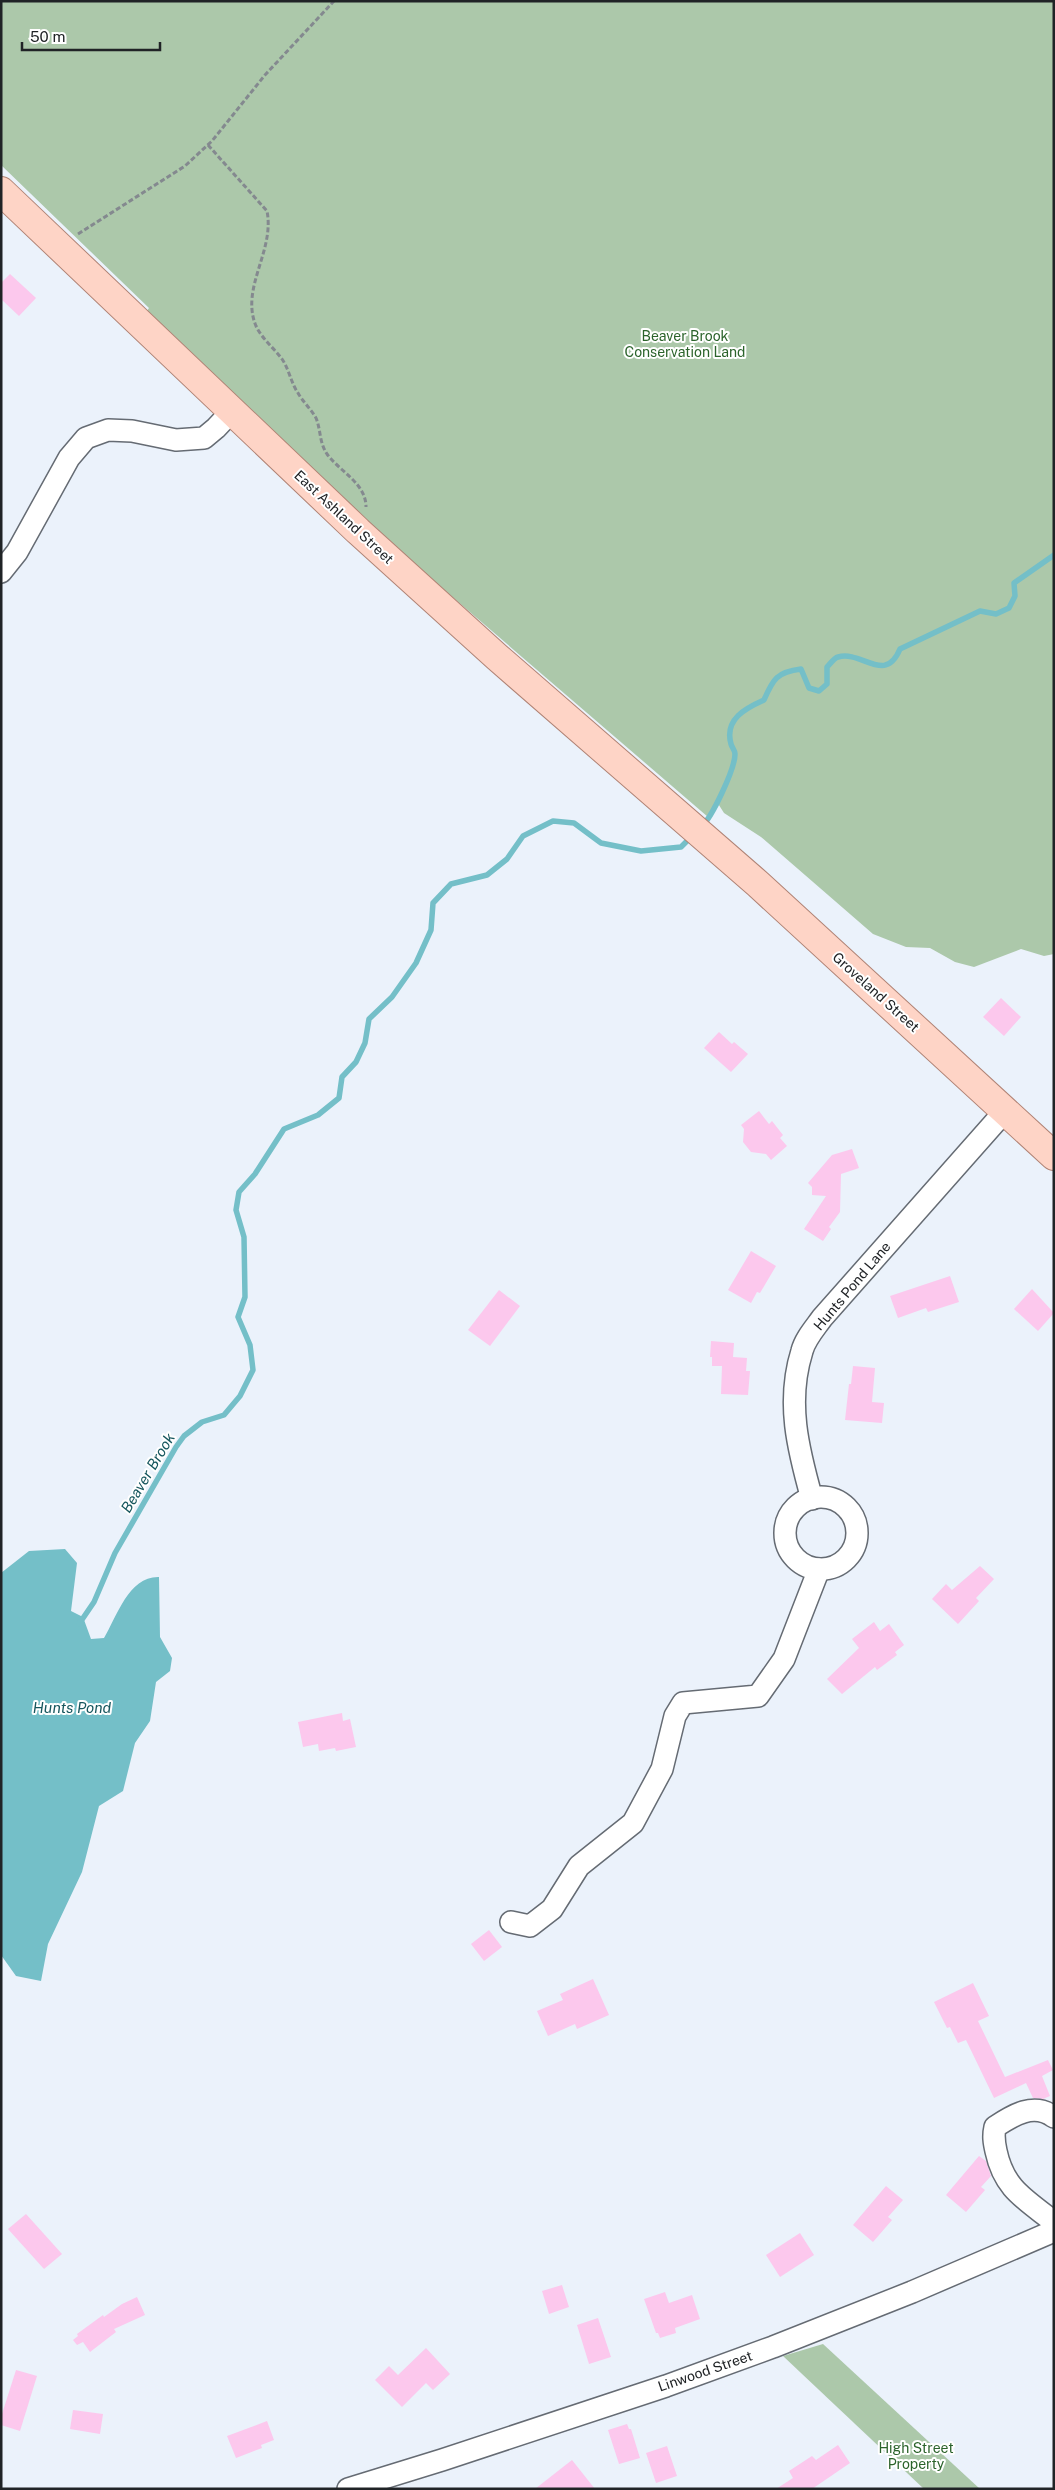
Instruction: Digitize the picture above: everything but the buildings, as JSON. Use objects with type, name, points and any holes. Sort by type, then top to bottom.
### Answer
[{"type":"main road","name":"East Ashland Street","points":[[1,191],[358,532],[497,657],[698,832]]},
{"type":"main road","name":"Groveland Street","points":[[698,832],[1054,1156]]},
{"type":"street","points":[[1,572],[17,552],[69,458],[86,438],[108,430],[132,431],[176,440],[204,438],[232,411]]},
{"type":"street","name":"Hunts Pond Lane","points":[[812,1499],[796,1437],[794,1389],[802,1349],[822,1318],[1005,1110]]},
{"type":"street","points":[[812,1499],[832,1499],[842,1504],[850,1512],[857,1534],[855,1546],[849,1556],[836,1566],[819,1569],[808,1567],[798,1561],[791,1553],[786,1537],[787,1521],[801,1503],[812,1499]]},
{"type":"street","points":[[511,1922],[530,1926],[552,1909],[578,1866],[633,1823],[662,1769],[675,1716],[683,1703],[758,1696],[784,1659],[819,1569]]},
{"type":"street","points":[[1053,2231],[1009,2186],[998,2161],[993,2135],[995,2127],[1019,2113],[1035,2109],[1046,2111],[1054,2118]]},
{"type":"street","name":"Linwood Street","points":[[348,2489],[451,2457],[764,2350],[912,2292],[1053,2231]]},
{"type":"path","points":[[60,247],[94,222],[151,189],[185,166],[208,144],[266,75],[334,1]]},
{"type":"path","points":[[208,144],[266,211],[269,224],[268,241],[251,299],[256,327],[282,359],[297,392],[316,420],[320,441],[326,453],[362,489],[366,500],[366,510],[358,532]]},
{"type":"green space","name":"Beaver Brook Conservation Land","points":[[1,1],[1054,1],[1054,954],[1044,956],[1021,949],[974,967],[955,962],[930,948],[906,947],[873,934],[761,837],[724,813],[717,802],[708,817],[371,527],[266,424],[258,436],[139,322],[149,308],[1,165]]},
{"type":"green space","name":"High Street Property","points":[[823,2344],[980,2489],[924,2489],[783,2356]]},
{"type":"water","name":"Hunts Pond","points":[[65,1549],[77,1563],[71,1611],[83,1617],[91,1639],[104,1638],[119,1609],[132,1590],[149,1578],[159,1577],[160,1637],[172,1658],[170,1671],[156,1682],[150,1721],[135,1743],[123,1791],[99,1806],[82,1872],[48,1944],[41,1981],[16,1976],[1,1955],[1,1573],[29,1551]]},
{"type":"waterway","name":"Beaver Brook","points":[[702,826],[717,803],[734,761],[735,751],[731,744],[730,735],[734,721],[744,711],[764,700],[777,678],[786,672],[801,669],[809,688],[819,691],[827,684],[827,667],[838,657],[847,656],[880,666],[887,664],[894,659],[900,649],[980,611],[996,614],[1009,608],[1015,596],[1014,583],[1054,555]]},
{"type":"waterway","name":"Beaver Brook","points":[[79,1624],[94,1602],[115,1553],[176,1447],[184,1436],[202,1422],[224,1415],[240,1396],[253,1370],[250,1345],[238,1317],[245,1297],[244,1237],[236,1210],[239,1192],[255,1174],[284,1129],[318,1115],[339,1098],[342,1077],[356,1062],[365,1043],[369,1019],[392,997],[416,963],[431,930],[433,903],[451,884],[487,875],[507,859],[523,836],[553,821],[574,823],[601,843],[641,851],[681,847],[692,836]]}]
